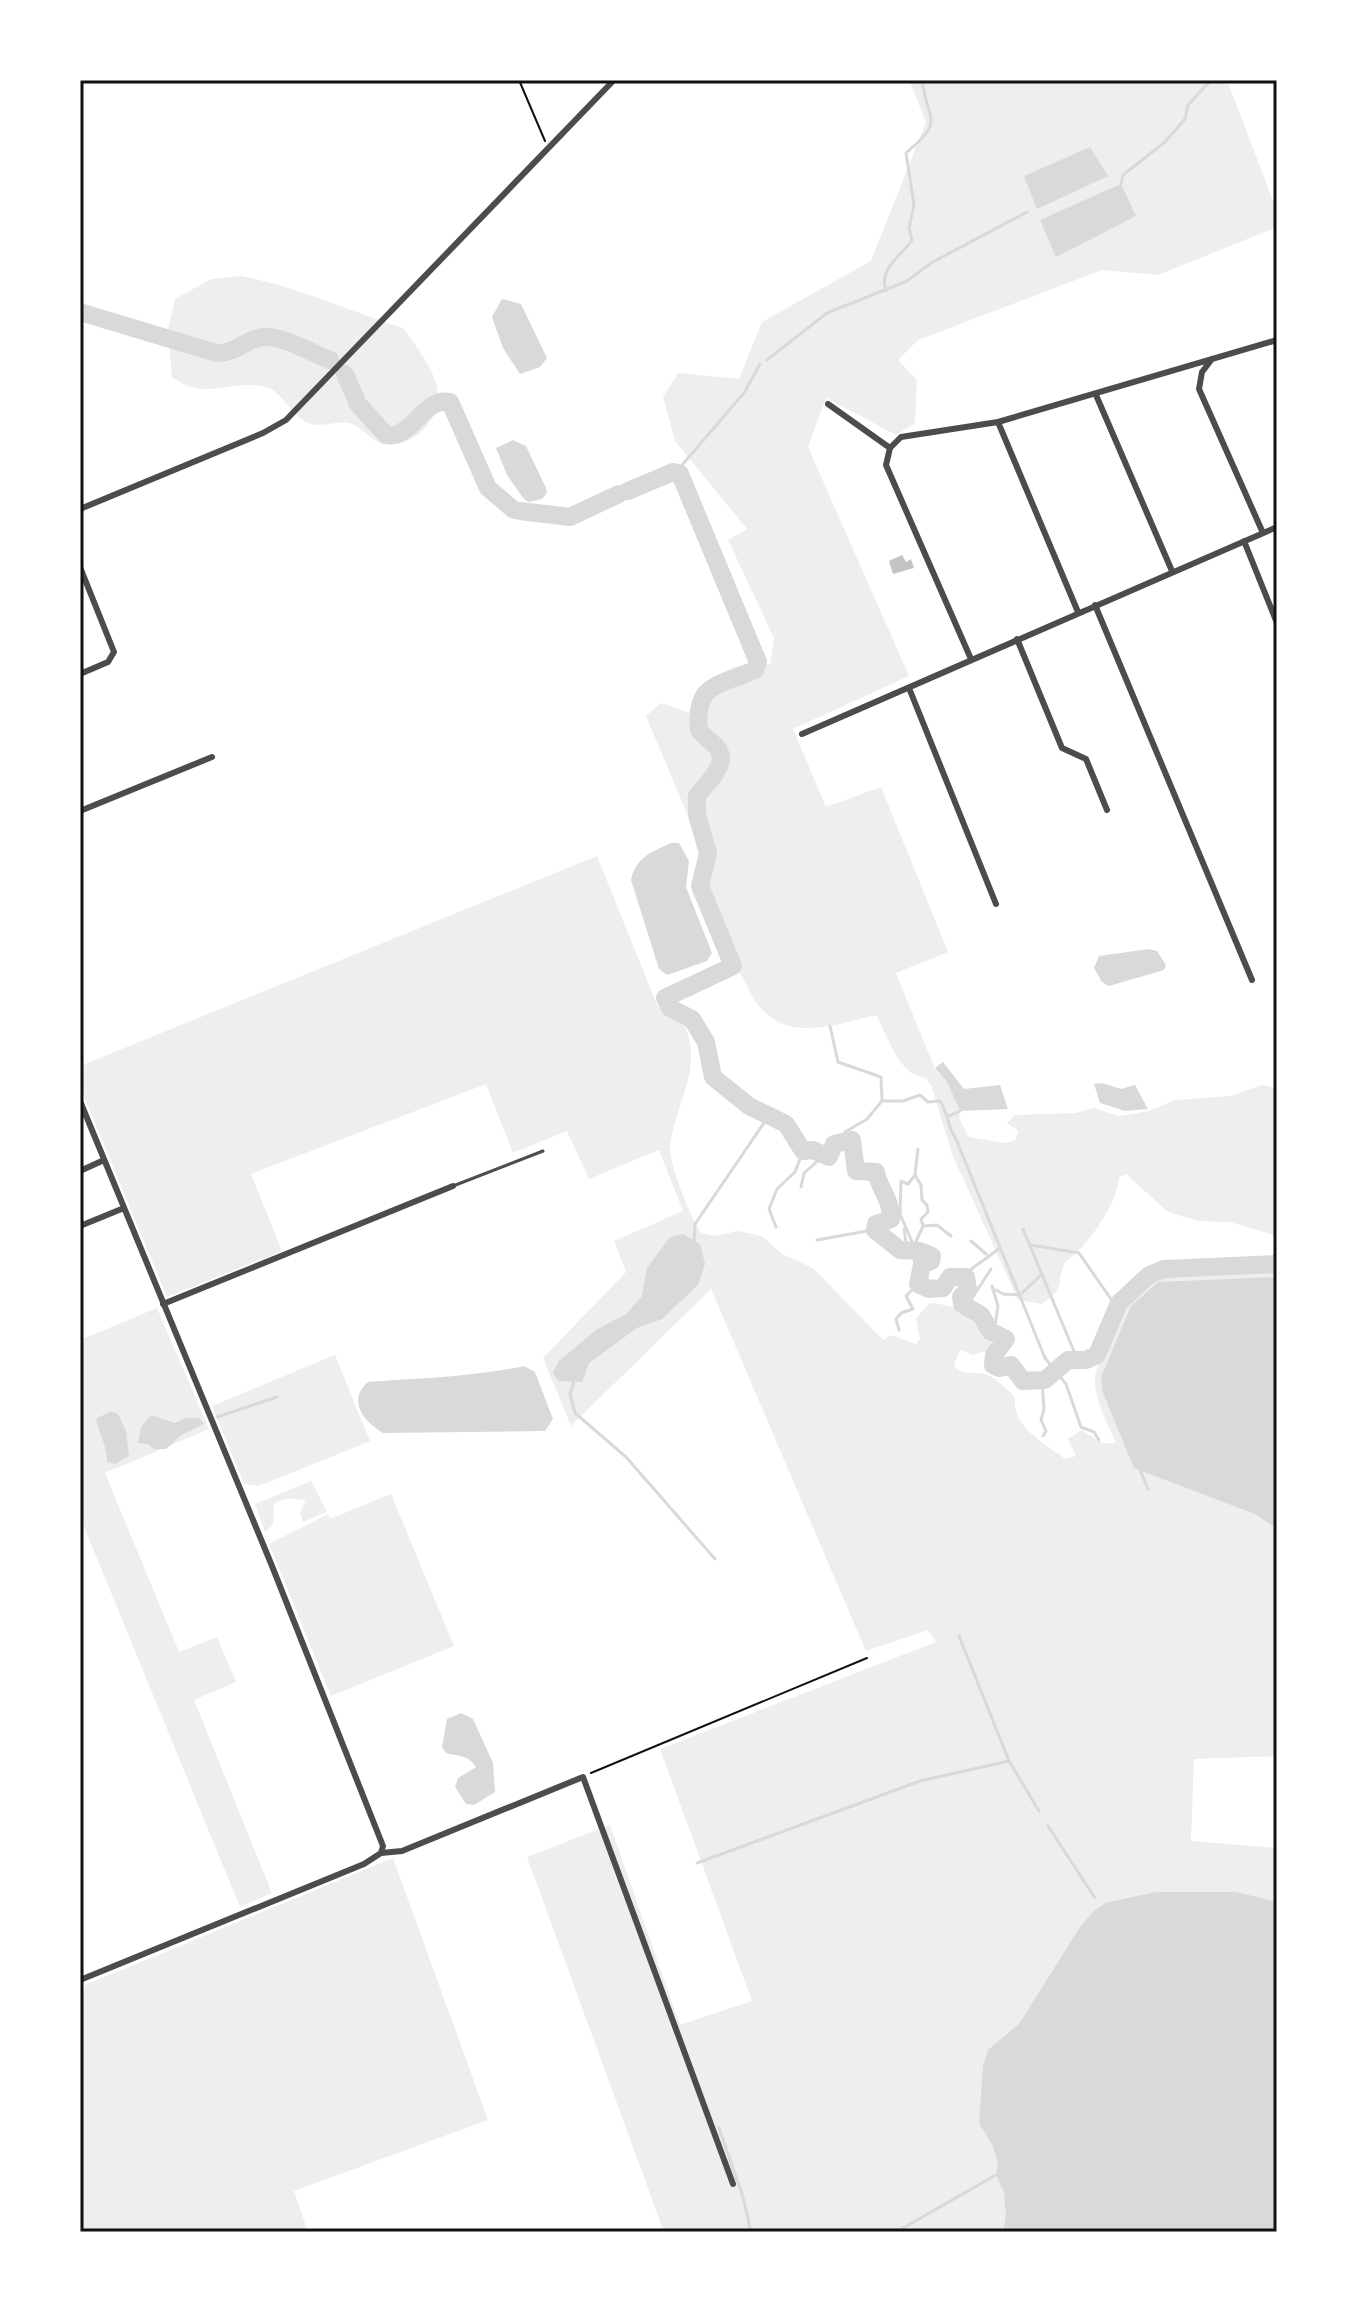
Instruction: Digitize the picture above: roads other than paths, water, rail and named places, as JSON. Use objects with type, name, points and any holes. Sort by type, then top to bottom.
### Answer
[{"type":"street","points":[[80,509],[263,433],[286,420],[614,80]]},
{"type":"street","points":[[971,659],[886,465],[894,442],[909,435],[998,422],[1277,341]]},
{"type":"street","points":[[1212,359],[1202,372],[1199,389],[1263,533]]},
{"type":"street","points":[[1096,395],[1172,571]]},
{"type":"street","points":[[828,404],[890,448]]},
{"type":"street","points":[[998,422],[1078,612]]},
{"type":"street","points":[[802,734],[1277,527]]},
{"type":"street","points":[[1244,541],[1277,623]]},
{"type":"street","points":[[80,567],[114,652],[108,662],[80,674]]},
{"type":"street","points":[[1095,605],[1252,980]]},
{"type":"street","points":[[1017,639],[1062,748],[1086,759],[1107,810]]},
{"type":"street","points":[[909,688],[996,904]]},
{"type":"street","points":[[80,811],[212,757]]},
{"type":"street","points":[[80,1101],[381,1836],[381,1853]]},
{"type":"street","points":[[80,1171],[104,1160]]},
{"type":"street","points":[[163,1304],[453,1186]]},
{"type":"street","points":[[80,1226],[124,1208]]},
{"type":"street","points":[[80,1980],[364,1864],[381,1853],[402,1851],[583,1777],[733,2184]]},
{"type":"lane","points":[[453,1186],[543,1151]]},
{"type":"waterway","points":[[886,291],[884,283],[888,269],[912,240],[909,228],[914,205],[906,153],[926,134],[931,120],[922,80]]},
{"type":"waterway","points":[[1121,184],[1123,175],[1165,142],[1185,119],[1188,105],[1211,80]]},
{"type":"waterway","points":[[767,360],[827,313],[907,281],[931,263],[1027,212]]},
{"type":"waterway","points":[[80,312],[216,353],[228,352],[266,337],[285,340],[330,360]]},
{"type":"waterway","points":[[677,471],[744,393],[760,364]]},
{"type":"waterway","points":[[345,374],[358,404],[386,435],[403,431],[433,405],[450,402],[488,488],[514,510]]},
{"type":"waterway","points":[[628,491],[673,472],[680,474],[758,662],[755,670],[721,683],[705,694],[699,714],[699,730],[721,755],[718,768],[697,796],[697,815],[708,853],[700,886],[733,966],[665,998],[670,1008],[692,1019],[706,1042],[713,1077],[749,1106],[786,1124],[803,1151],[813,1150],[829,1157],[834,1144],[852,1140],[856,1171],[876,1172],[889,1205],[891,1219],[876,1224],[875,1230],[900,1250],[920,1251],[932,1256],[931,1261],[922,1265],[918,1284],[929,1289],[943,1288],[950,1277],[966,1277],[968,1289],[961,1297],[962,1304],[981,1315],[990,1331],[1006,1339],[994,1355],[993,1365],[999,1368],[1011,1365],[1023,1381],[1045,1380],[1068,1360],[1086,1360],[1097,1355],[1119,1303],[1149,1275],[1164,1269],[1277,1264]]},
{"type":"waterway","points":[[520,511],[570,517],[619,494]]},
{"type":"waterway","points":[[830,1026],[838,1062],[881,1077],[882,1101]]},
{"type":"waterway","points":[[847,1139],[845,1132],[867,1119],[882,1101],[903,1101],[920,1095],[928,1102],[940,1101],[1045,1358],[1066,1384],[1081,1427],[1094,1432],[1099,1440]]},
{"type":"waterway","points":[[949,1116],[960,1111]]},
{"type":"waterway","points":[[694,1242],[695,1224],[768,1117]]},
{"type":"waterway","points":[[918,1149],[915,1175],[928,1212],[921,1219],[923,1226],[912,1250],[918,1275]]},
{"type":"waterway","points":[[776,1227],[769,1209],[777,1189],[795,1172],[803,1151]]},
{"type":"waterway","points":[[801,1187],[804,1173],[822,1157]]},
{"type":"waterway","points":[[913,1244],[900,1214],[901,1181],[908,1184],[915,1175]]},
{"type":"waterway","points":[[924,1226],[937,1225],[951,1236]]},
{"type":"waterway","points":[[904,1229],[907,1250]]},
{"type":"waterway","points":[[1023,1229],[1078,1361]]},
{"type":"waterway","points":[[817,1240],[867,1231],[873,1235],[879,1234]]},
{"type":"waterway","points":[[971,1241],[986,1254]]},
{"type":"waterway","points":[[1031,1245],[1079,1253],[1118,1305]]},
{"type":"waterway","points":[[967,1277],[970,1270],[1000,1248]]},
{"type":"waterway","points":[[967,1306],[991,1269]]},
{"type":"waterway","points":[[1020,1295],[1042,1274]]},
{"type":"waterway","points":[[899,1330],[896,1319],[901,1313],[913,1309],[906,1296],[918,1284]]},
{"type":"waterway","points":[[992,1286],[998,1306],[994,1332]]},
{"type":"waterway","points":[[996,1290],[1018,1295]]},
{"type":"waterway","points":[[574,1381],[570,1394],[575,1413],[626,1457],[715,1559]]},
{"type":"waterway","points":[[1042,1381],[1044,1409],[1041,1420],[1046,1431],[1043,1436]]},
{"type":"waterway","points":[[217,1417],[277,1397]]},
{"type":"waterway","points":[[1139,1467],[1148,1489]]},
{"type":"waterway","points":[[959,1636],[1009,1761]]},
{"type":"waterway","points":[[697,1863],[920,1781],[1009,1761],[1039,1811]]},
{"type":"waterway","points":[[1048,1826],[1095,1898]]},
{"type":"waterway","points":[[719,2128],[743,2197],[751,2232]]},
{"type":"waterway","points":[[896,2232],[996,2175]]}]
